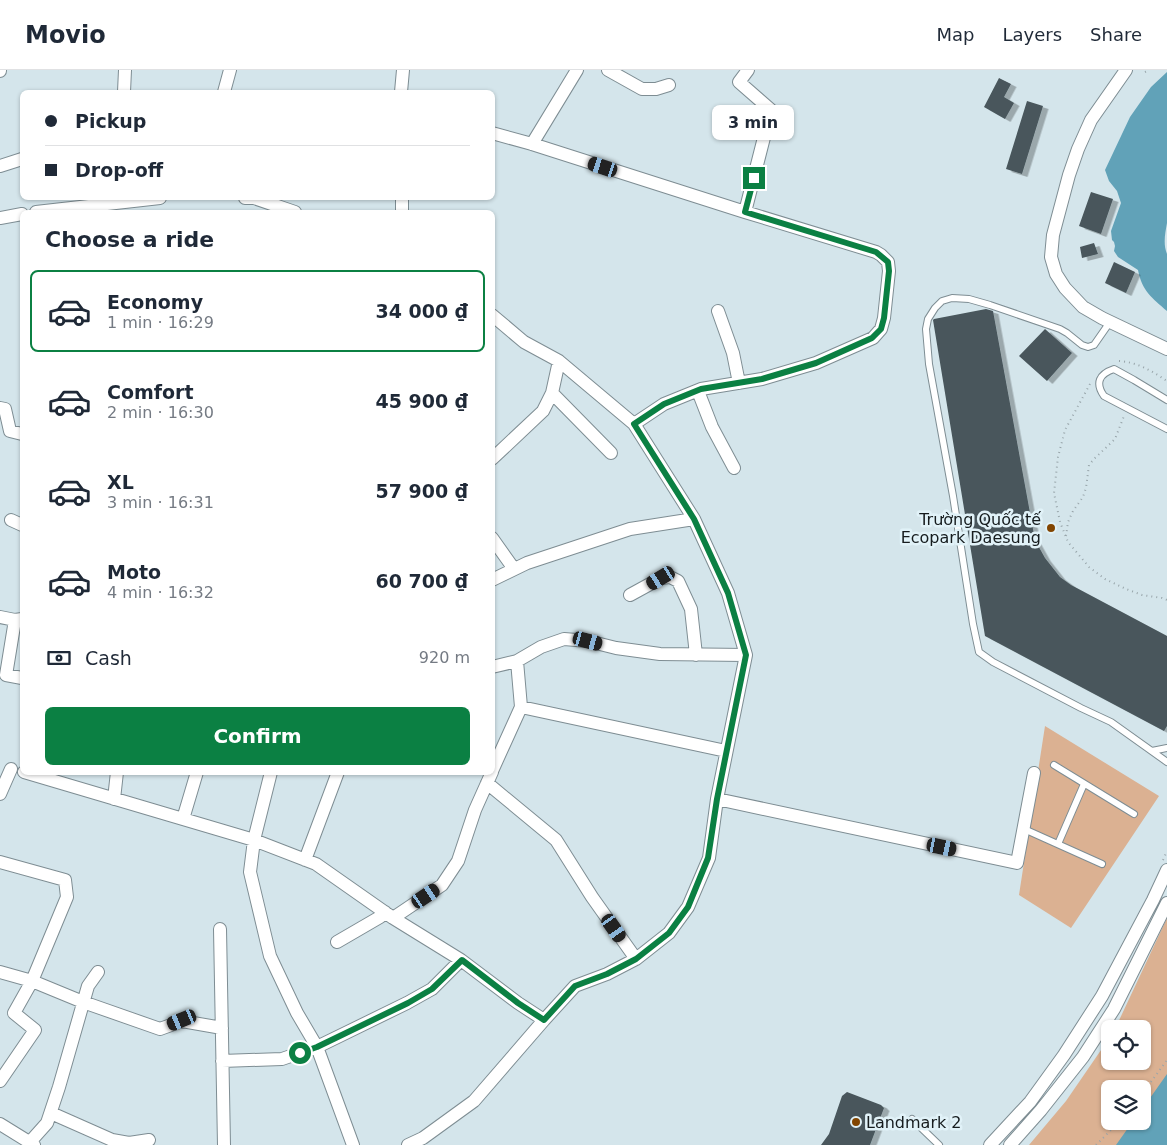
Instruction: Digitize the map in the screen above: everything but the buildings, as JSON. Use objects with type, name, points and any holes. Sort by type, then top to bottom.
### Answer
[{"type":"street","points":[[124,90],[125,70]]},
{"type":"street","points":[[225,90],[230,70]]},
{"type":"street","points":[[401,90],[403,70]]},
{"type":"street","points":[[532,144],[577,70]]},
{"type":"street","points":[[608,70],[642,89],[656,89],[668,85]]},
{"type":"street","points":[[745,212],[771,110],[739,82],[748,70]]},
{"type":"street","points":[[1126,70],[1092,120],[1078,148],[1058,212],[1051,257],[1056,274],[1065,288],[1083,307],[1167,349]]},
{"type":"street","points":[[495,134],[876,252],[888,262],[889,271],[884,318],[881,329],[872,338],[816,363],[762,379],[698,391],[664,404],[634,424]]},
{"type":"street","points":[[0,166],[20,160]]},
{"type":"street","points":[[64,210],[109,200]]},
{"type":"street","points":[[260,200],[289,210]]},
{"type":"street","points":[[0,218],[20,214]]},
{"type":"street","points":[[718,311],[733,353],[739,383]]},
{"type":"street","points":[[408,1145],[423,1138],[474,1101],[575,986],[607,974],[636,959],[669,933],[688,907],[708,858],[717,799],[746,655],[728,593],[694,519],[634,424],[559,362],[524,342],[495,318]]},
{"type":"street","points":[[495,456],[543,411],[552,393],[559,362]]},
{"type":"street","points":[[698,391],[712,427],[734,468]]},
{"type":"street","points":[[552,393],[611,453]]},
{"type":"street","points":[[0,408],[5,409],[10,431],[20,434]]},
{"type":"street","points":[[495,578],[527,563],[630,529],[694,519]]},
{"type":"street","points":[[495,542],[514,569]]},
{"type":"street","points":[[630,595],[661,578],[670,577],[678,581],[691,609],[696,654]]},
{"type":"street","points":[[0,618],[19,620],[6,675],[20,678]]},
{"type":"street","points":[[495,666],[517,662],[541,647],[564,639],[588,641],[616,648],[660,654],[746,655]]},
{"type":"street","points":[[495,764],[521,707],[517,662]]},
{"type":"street","points":[[521,707],[726,751]]},
{"type":"street","points":[[0,794],[14,770]]},
{"type":"street","points":[[717,799],[1017,863],[1034,773]]},
{"type":"street","points":[[43,775],[114,799],[254,840],[316,864],[389,915],[462,960],[518,1003],[544,1020]]},
{"type":"street","points":[[114,799],[117,775]]},
{"type":"street","points":[[183,819],[196,775]]},
{"type":"street","points":[[270,775],[254,840],[250,872],[270,956],[317,1047],[353,1145]]},
{"type":"street","points":[[305,860],[337,775]]},
{"type":"street","points":[[337,942],[442,885],[458,861],[475,810],[490,775],[556,840],[592,897],[636,959]]},
{"type":"street","points":[[0,862],[65,880],[67,897],[32,981],[14,1013],[34,1030],[0,1081]]},
{"type":"street","points":[[990,1145],[1030,1102],[1064,1055],[1102,996],[1153,900],[1165,865]]},
{"type":"street","points":[[1010,1145],[1083,1058],[1114,1009],[1166,904],[1153,900]]},
{"type":"street","points":[[220,929],[224,1145]]},
{"type":"street","points":[[222,1061],[282,1059],[317,1047],[408,1003],[432,989],[462,960]]},
{"type":"street","points":[[0,972],[32,981],[83,1002],[160,1029],[182,1020],[222,1028]]},
{"type":"street","points":[[0,1124],[32,1143],[47,1123],[88,986],[98,972]]},
{"type":"street","points":[[1030,1102],[1041,1110]]},
{"type":"street","points":[[50,1113],[112,1140],[129,1143],[149,1140]]},
{"type":"lane","points":[[1110,322],[1094,345],[1088,346],[1082,345],[1067,332],[990,305],[969,299],[952,298],[942,300],[928,319],[926,329],[929,364],[979,652],[993,662],[1111,722],[1167,762]]},
{"type":"lane","points":[[1167,400],[1114,369],[1103,375],[1099,382],[1100,390],[1104,396],[1167,429]]},
{"type":"lane","points":[[1152,751],[1167,748]]},
{"type":"lane","points":[[1054,765],[1134,814]]},
{"type":"lane","points":[[1058,844],[1084,784]]},
{"type":"lane","points":[[1024,829],[1102,864]]},
{"type":"lane","points":[[912,1119],[939,1145]]},
{"type":"path","points":[[1145,72],[1149,70]]},
{"type":"path","points":[[1114,361],[1138,364],[1167,381]]},
{"type":"path","points":[[1090,384],[1065,430],[1058,457],[1054,493],[1060,522],[1068,542],[1089,567],[1105,579],[1126,590],[1167,600]]},
{"type":"path","points":[[1066,537],[1068,522],[1083,497],[1086,488],[1089,465],[1115,439],[1127,409]]},
{"type":"path","points":[[1165,865],[1167,851]]},
{"type":"path","points":[[1151,1082],[1167,1060]]},
{"type":"path","points":[[1096,1145],[1111,1130]]},
{"type":"shaded area","points":[[1045,726],[1159,796],[1071,928],[1019,895]]},
{"type":"shaded area","points":[[1167,918],[1167,1145],[1029,1145],[1066,1101],[1101,1050],[1101,1070],[1151,1070],[1151,1020],[1119,1020]]},
{"type":"water","points":[[1167,72],[1167,223],[1165,243],[1167,254],[1167,311],[1145,289],[1138,270],[1118,257],[1114,251],[1115,246],[1111,231],[1121,203],[1117,191],[1109,181],[1105,170],[1130,117],[1151,87]]},
{"type":"water","points":[[1167,1074],[1167,1145],[1116,1145],[1127,1130],[1151,1130],[1151,1097]]},
{"type":"place","name":"Trường Quốc tế Ecopark Daesung","points":[[1051,528]]},
{"type":"place","name":"Landmark 2","points":[[856,1122]]},
{"type":"route","points":[[300,1053],[317,1047],[408,1003],[432,989],[462,960],[518,1003],[544,1020],[575,986],[607,974],[636,959],[669,933],[688,907],[708,858],[717,799],[746,655],[728,593],[694,519],[634,424],[664,404],[701,389],[762,379],[816,363],[872,338],[881,329],[884,318],[889,271],[888,262],[876,252],[745,212],[754,178]]}]
